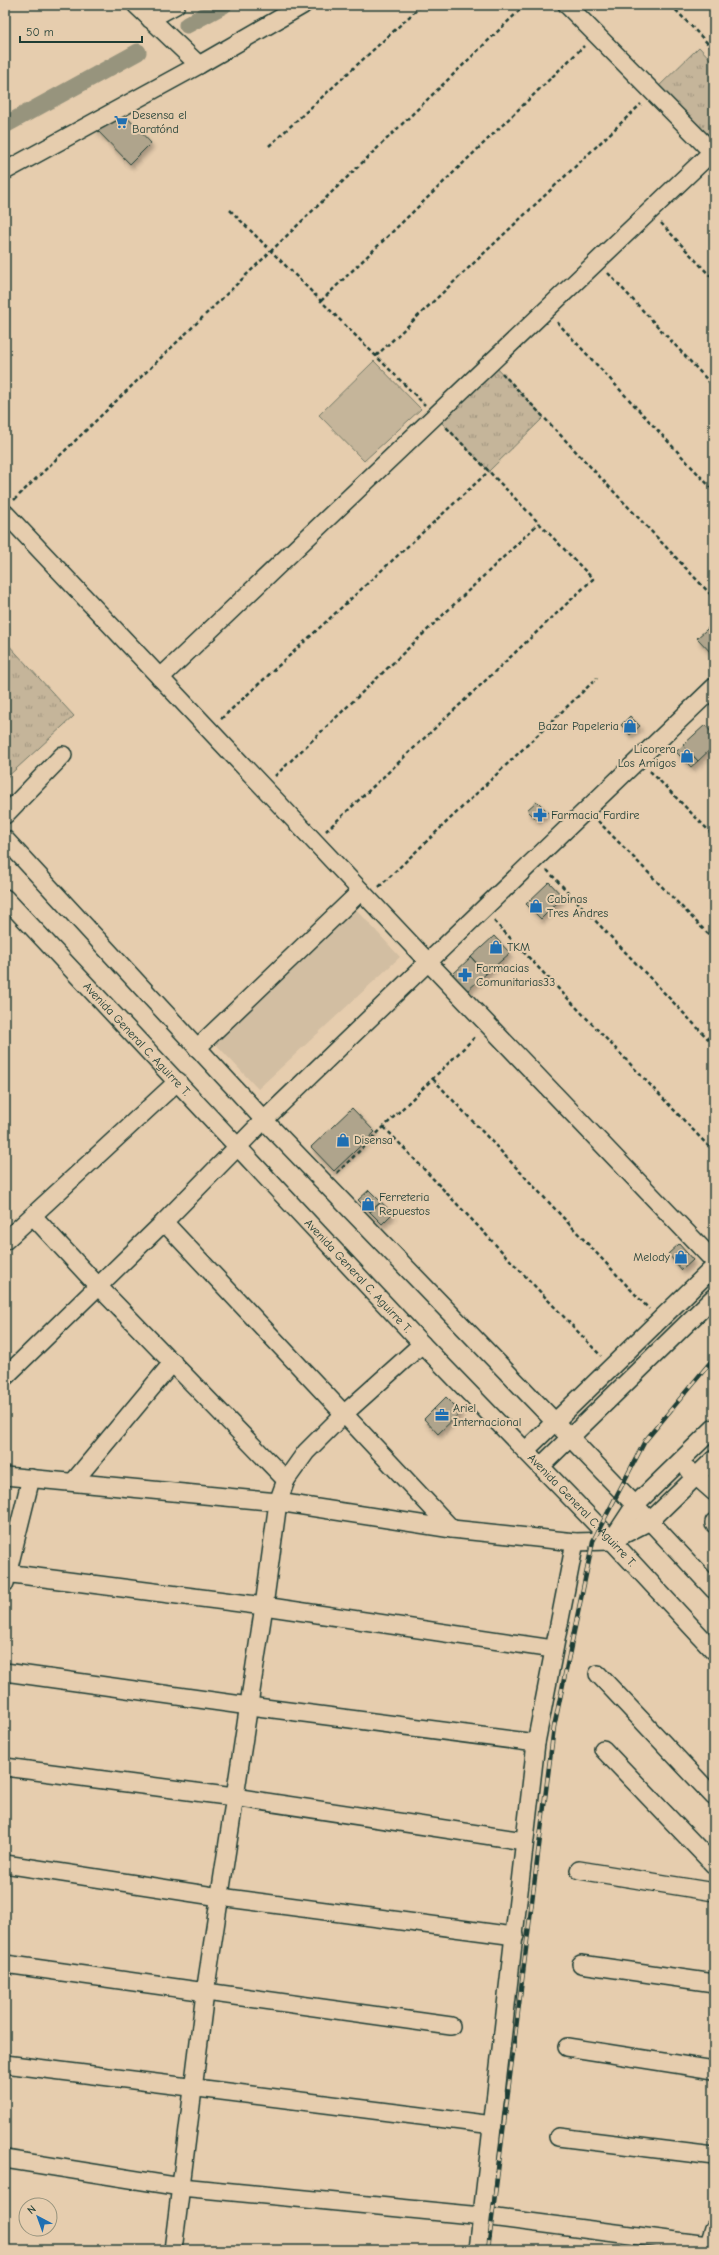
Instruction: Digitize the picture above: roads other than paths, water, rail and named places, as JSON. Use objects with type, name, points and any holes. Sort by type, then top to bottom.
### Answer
[{"type":"street","points":[[136,5],[199,65]]},
{"type":"street","points":[[150,18],[176,5]]},
{"type":"street","points":[[5,171],[199,65],[303,5]]},
{"type":"street","points":[[160,678],[713,152],[567,5]]},
{"type":"street","points":[[8,508],[160,678],[428,962],[714,1261]]},
{"type":"street","points":[[5,1376],[96,1285],[164,1222],[238,1145],[714,687]]},
{"type":"street","points":[[5,815],[63,755]]},
{"type":"street","points":[[5,839],[264,1120],[635,1505],[714,1590]]},
{"type":"street","points":[[197,1048],[364,894]]},
{"type":"street","name":"Avenida General C. Aguirre T.","points":[[5,898],[238,1145],[422,1344],[526,1450],[714,1651]]},
{"type":"street","points":[[5,1241],[178,1081]]},
{"type":"street","points":[[33,1216],[96,1285],[173,1362],[286,1480]]},
{"type":"street","points":[[164,1222],[345,1413],[452,1529]]},
{"type":"street","points":[[526,1450],[714,1267]]},
{"type":"street","points":[[541,1466],[714,1298]]},
{"type":"street","points":[[173,2250],[205,1993],[264,1606],[278,1502],[286,1480],[306,1452],[345,1413],[422,1344]]},
{"type":"street","points":[[74,1481],[173,1362]]},
{"type":"street","points":[[611,1541],[635,1505],[714,1428]]},
{"type":"street","points":[[5,1476],[74,1481],[278,1502],[452,1529],[575,1542],[611,1541],[650,1521],[714,1459]]},
{"type":"street","points":[[680,1462],[714,1492]]},
{"type":"street","points":[[31,1478],[5,1576],[264,1606],[553,1649]]},
{"type":"street","points":[[478,2250],[536,1743],[553,1649],[575,1542]]},
{"type":"street","points":[[5,1672],[249,1706],[536,1743]]},
{"type":"street","points":[[598,1674],[714,1797]]},
{"type":"street","points":[[603,1749],[714,1865]]},
{"type":"street","points":[[5,1767],[234,1797],[524,1841]]},
{"type":"street","points":[[5,1864],[220,1897],[515,1936]]},
{"type":"street","points":[[579,1870],[714,1892]]},
{"type":"street","points":[[5,1964],[451,2026]]},
{"type":"street","points":[[581,1964],[714,1983]]},
{"type":"street","points":[[567,2047],[714,2070]]},
{"type":"street","points":[[5,2064],[192,2089],[493,2126]]},
{"type":"street","points":[[558,2136],[714,2156]]},
{"type":"street","points":[[5,2159],[181,2187],[482,2216],[708,2248],[714,2228]]},
{"type":"waterway","points":[[187,25],[224,5]]},
{"type":"waterway","points":[[5,125],[138,52]]},
{"type":"railway","points":[[488,2250],[554,1727],[593,1541],[645,1441],[714,1358]]},
{"type":"place","name":"Desensa el Baratónd","points":[[121,122]]},
{"type":"place","name":"Bazar Papeleria","points":[[630,726]]},
{"type":"place","name":"Licorera Los Amigos","points":[[687,756]]},
{"type":"place","name":"Farmacia Fardire","points":[[540,815]]},
{"type":"place","name":"Cabinas Tres Andres","points":[[536,906]]},
{"type":"place","name":"TKM","points":[[496,947]]},
{"type":"place","name":"Farmacias Comunitarias33","points":[[465,975]]},
{"type":"place","name":"Disensa","points":[[343,1140]]},
{"type":"place","name":"Ferreteria Repuestos","points":[[368,1204]]},
{"type":"place","name":"Melody","points":[[681,1257]]},
{"type":"place","name":"Ariel Internacional","points":[[442,1415]]}]
